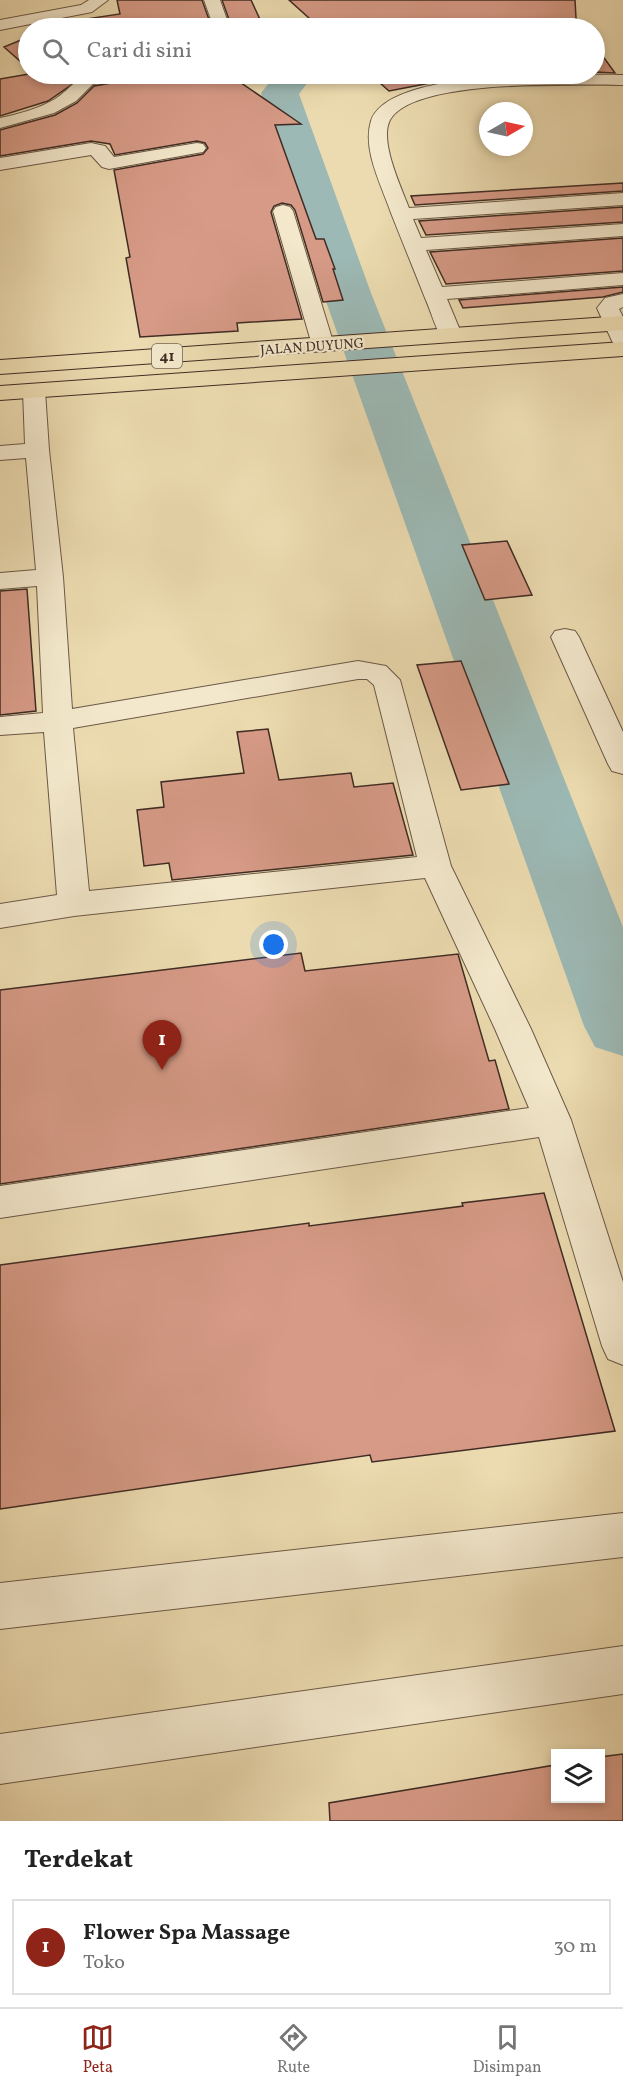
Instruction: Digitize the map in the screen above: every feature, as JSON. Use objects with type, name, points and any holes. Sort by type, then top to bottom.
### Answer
[{"type":"highway","name":"JALAN DUYUNG","points":[[0,367],[451,335],[620,329]]},
{"type":"highway","name":"JALAN DUYUNG","points":[[0,393],[623,349]]},
{"type":"street","points":[[64,18],[100,0]]},
{"type":"street","points":[[212,0],[218,18]]},
{"type":"street","points":[[0,25],[18,24]]},
{"type":"street","points":[[605,80],[623,80]]},
{"type":"street","points":[[0,123],[23,119],[56,106],[81,89],[82,84]]},
{"type":"street","points":[[451,335],[401,214],[377,138],[380,119],[393,105],[415,94],[477,84]]},
{"type":"street","points":[[0,164],[92,149],[99,150],[108,164],[122,163],[197,148]]},
{"type":"street","points":[[401,214],[623,199]]},
{"type":"street","points":[[283,211],[329,345]]},
{"type":"street","points":[[414,246],[623,230]]},
{"type":"street","points":[[423,265],[446,264]]},
{"type":"street","points":[[435,294],[623,279]]},
{"type":"street","points":[[620,329],[608,308],[623,300]]},
{"type":"street","points":[[34,391],[74,904]]},
{"type":"street","points":[[0,453],[37,450]]},
{"type":"street","points":[[0,581],[50,577]]},
{"type":"street","points":[[565,637],[623,764]]},
{"type":"street","points":[[0,726],[58,721],[358,670],[374,670],[382,675],[388,685],[435,866],[508,1019],[552,1120],[623,1346]]},
{"type":"street","points":[[0,916],[74,904],[435,866]]},
{"type":"street","points":[[0,1202],[552,1120]]},
{"type":"street","points":[[0,1606],[623,1534]]},
{"type":"street","points":[[0,1759],[623,1670]]},
{"type":"building","points":[[117,0],[202,0],[208,18],[93,18],[120,14]]},
{"type":"building","points":[[222,0],[251,0],[259,18],[228,18]]},
{"type":"building","points":[[289,0],[575,0],[576,18],[309,18]]},
{"type":"building","points":[[18,41],[18,59],[4,47]]},
{"type":"building","points":[[605,59],[615,73],[605,73]]},
{"type":"building","points":[[18,76],[18,84],[73,84],[48,101],[0,116],[0,79]]},
{"type":"building","points":[[105,84],[243,84],[301,124],[275,125],[316,239],[324,239],[343,300],[323,302],[295,210],[291,205],[282,203],[274,206],[271,212],[302,319],[237,323],[238,331],[140,337],[126,258],[130,257],[114,170],[203,154],[208,148],[205,143],[197,141],[115,155],[110,144],[91,141],[0,156],[0,130],[55,115],[77,103],[94,86]]},
{"type":"building","points":[[381,84],[425,84],[389,91]]},
{"type":"building","points":[[623,183],[623,191],[415,205],[411,196]]},
{"type":"building","points":[[623,207],[623,222],[426,235],[419,221]]},
{"type":"building","points":[[623,238],[623,271],[446,284],[430,252]]},
{"type":"building","points":[[623,287],[623,292],[603,297],[463,308],[459,300]]},
{"type":"building","points":[[507,541],[532,595],[485,600],[462,545]]},
{"type":"building","points":[[27,589],[36,711],[0,715],[0,591]]},
{"type":"building","points":[[461,661],[509,784],[461,790],[417,665]]},
{"type":"building","points":[[268,729],[279,780],[351,773],[354,787],[393,783],[413,855],[172,880],[169,863],[144,866],[137,810],[164,807],[161,782],[244,773],[237,732]]},
{"type":"building","points":[[301,953],[305,971],[458,954],[489,1061],[495,1060],[509,1109],[0,1184],[0,990]]},
{"type":"building","points":[[544,1193],[615,1431],[372,1462],[370,1455],[0,1509],[0,1265],[309,1223],[309,1226],[463,1206],[462,1203]]},
{"type":"building","points":[[623,1754],[623,1821],[330,1821],[329,1803],[551,1766],[551,1803],[605,1803],[605,1756]]},
{"type":"waterway","points":[[287,84],[280,93],[347,293],[623,1026]]},
{"type":"place","name":"Flower Spa Massage","points":[[162,1070]]}]
